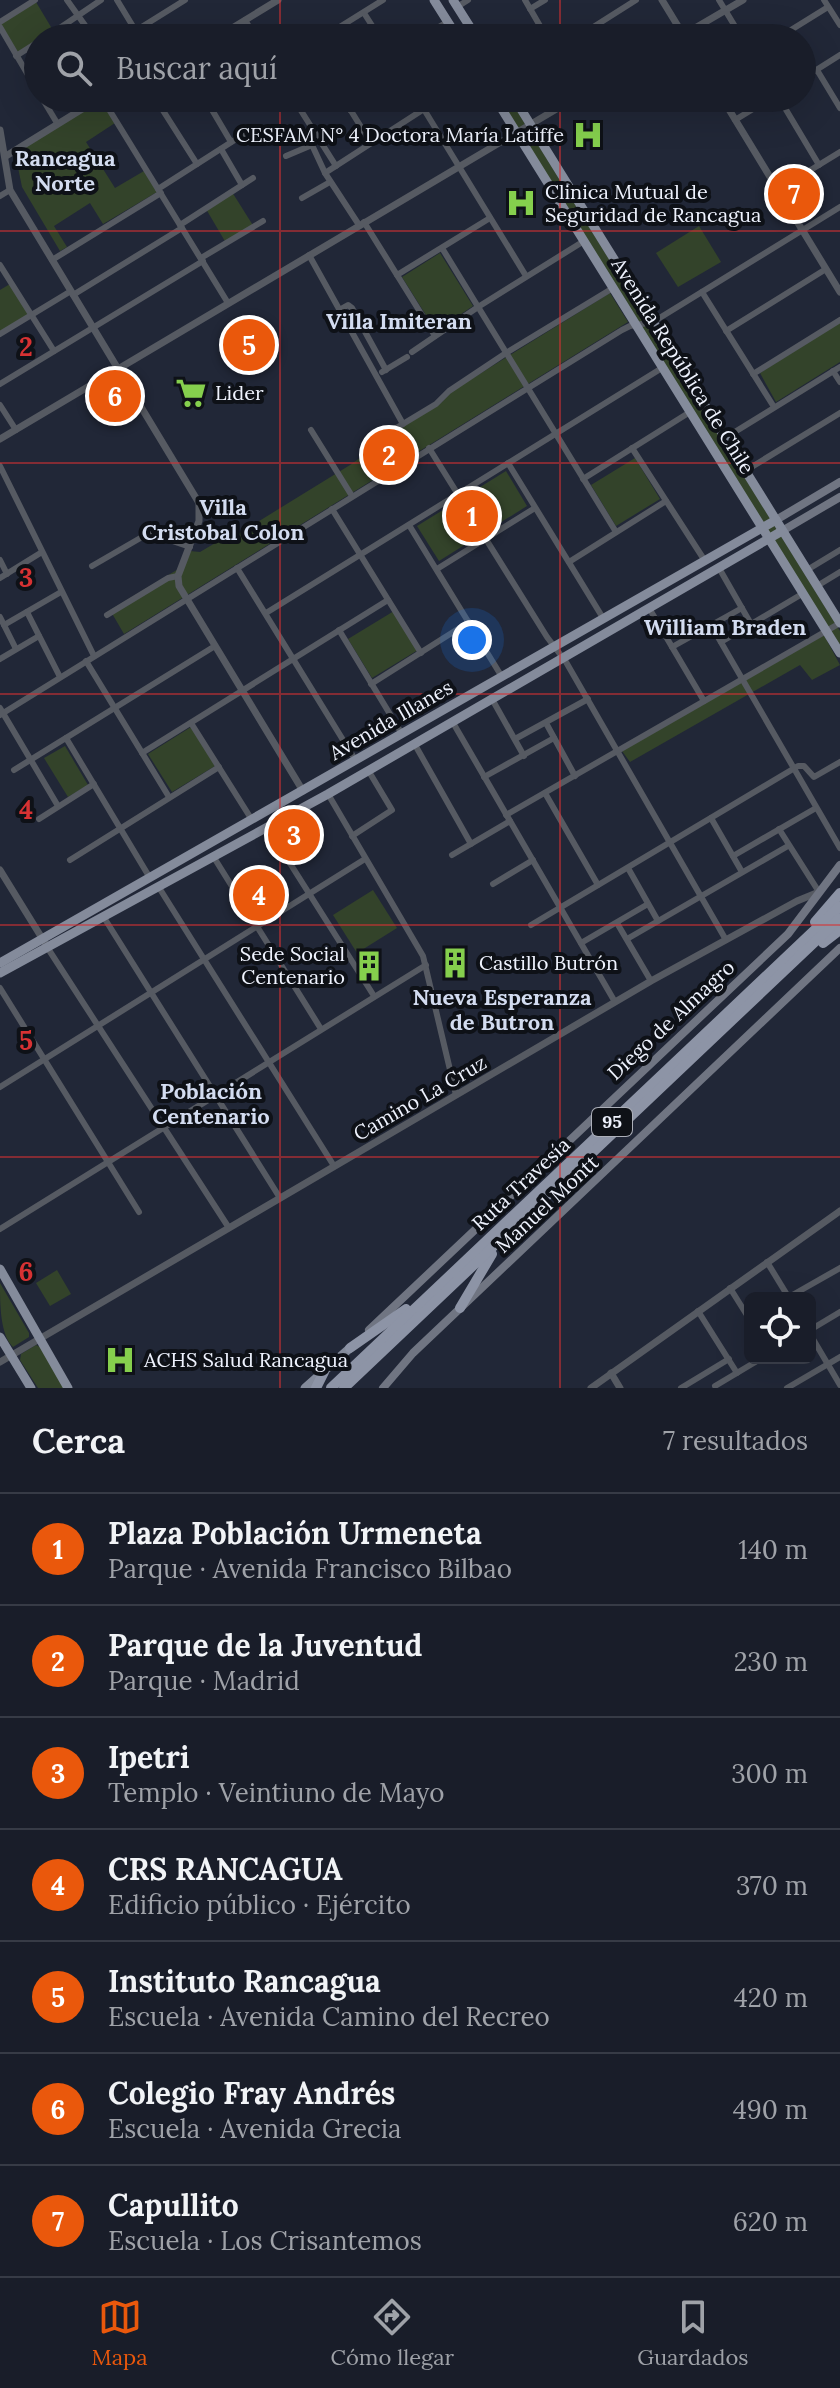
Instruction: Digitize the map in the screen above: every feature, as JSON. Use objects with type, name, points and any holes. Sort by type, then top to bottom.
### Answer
[{"type":"highway","points":[[779,970],[840,893]]},
{"type":"highway","name":"Ruta Travesía","points":[[344,1388],[779,970],[840,906]]},
{"type":"highway","name":"Ruta Travesía","points":[[331,1388],[779,970],[840,918]]},
{"type":"highway","points":[[779,970],[840,930]]},
{"type":"highway","points":[[460,1308],[504,1236]]},
{"type":"highway","points":[[350,1348],[446,1279]]},
{"type":"highway","points":[[316,1388],[324,1372]]},
{"type":"main road","points":[[434,0],[449,24]]},
{"type":"main road","points":[[445,18],[458,7]]},
{"type":"main road","name":"Avenida República de Chile","points":[[504,112],[840,653]]},
{"type":"main road","name":"Avenida República de Chile","points":[[522,112],[840,623]]},
{"type":"main road","points":[[567,213],[576,211],[579,204]]},
{"type":"main road","points":[[599,266],[613,258]]},
{"type":"main road","points":[[701,431],[715,422]]},
{"type":"main road","name":"Avenida Illanes","points":[[0,973],[150,878],[840,482]]},
{"type":"main road","name":"Avenida Illanes","points":[[0,963],[103,916],[328,794],[840,497]]},
{"type":"main road","points":[[787,569],[804,566]]},
{"type":"main road","points":[[356,761],[365,772]]},
{"type":"main road","points":[[328,794],[327,787],[334,773]]},
{"type":"main road","points":[[296,811],[303,791]]},
{"type":"main road","points":[[269,810],[272,824]]},
{"type":"main road","name":"Diego de Almagro","points":[[305,1388],[788,934],[840,865]]},
{"type":"main road","name":"Manuel Montt","points":[[383,1388],[406,1360],[460,1308],[840,948]]},
{"type":"main road","points":[[0,1269],[68,1388]]},
{"type":"main road","points":[[0,1337],[31,1388]]},
{"type":"street","points":[[24,69],[0,24],[35,0]]},
{"type":"street","points":[[67,0],[85,24]]},
{"type":"street","points":[[65,24],[101,0]]},
{"type":"street","points":[[117,0],[131,24]]},
{"type":"street","points":[[146,24],[185,0]]},
{"type":"street","points":[[239,24],[278,0]]},
{"type":"street","points":[[346,24],[383,0]]},
{"type":"street","points":[[458,7],[468,0]]},
{"type":"street","points":[[525,0],[539,24]]},
{"type":"street","points":[[530,9],[545,0]]},
{"type":"street","points":[[598,24],[636,0]]},
{"type":"street","points":[[662,0],[675,24]]},
{"type":"street","points":[[719,0],[734,24]]},
{"type":"street","points":[[703,24],[743,0]]},
{"type":"street","points":[[798,24],[826,4],[840,25]]},
{"type":"street","points":[[364,13],[371,24]]},
{"type":"street","points":[[438,24],[445,18]]},
{"type":"street","points":[[245,20],[247,24]]},
{"type":"street","points":[[16,56],[24,51]]},
{"type":"street","points":[[840,55],[817,70],[840,108]]},
{"type":"street","points":[[50,112],[57,123]]},
{"type":"street","points":[[6,156],[76,112]]},
{"type":"street","points":[[110,112],[228,303]]},
{"type":"street","points":[[164,112],[197,164]]},
{"type":"street","points":[[213,112],[231,142]]},
{"type":"street","points":[[301,112],[336,166]]},
{"type":"street","points":[[351,112],[371,143]]},
{"type":"street","points":[[325,173],[419,112]]},
{"type":"street","points":[[426,112],[526,276]]},
{"type":"street","points":[[0,439],[550,112]]},
{"type":"street","points":[[730,112],[840,292]]},
{"type":"street","points":[[735,120],[748,112]]},
{"type":"street","points":[[787,112],[819,165]]},
{"type":"street","points":[[0,130],[10,190],[199,503],[199,521],[178,576],[179,586],[303,791]]},
{"type":"street","points":[[52,260],[244,134]]},
{"type":"street","points":[[315,135],[312,145],[330,182],[362,223],[435,336]]},
{"type":"street","points":[[286,156],[312,145]]},
{"type":"street","points":[[221,149],[242,185]]},
{"type":"street","points":[[778,190],[840,152]]},
{"type":"street","points":[[0,334],[181,227],[253,178]]},
{"type":"street","points":[[302,198],[330,182]]},
{"type":"street","points":[[0,196],[10,190]]},
{"type":"street","points":[[58,806],[1,712],[527,387],[622,330],[635,324],[653,322],[840,207]]},
{"type":"street","points":[[397,275],[490,218]]},
{"type":"street","points":[[0,384],[263,221]]},
{"type":"street","points":[[376,375],[584,241]]},
{"type":"street","points":[[442,248],[616,532]]},
{"type":"street","points":[[309,255],[403,424]]},
{"type":"street","points":[[0,265],[54,351]]},
{"type":"street","points":[[726,331],[826,269]]},
{"type":"street","points":[[0,286],[10,280]]},
{"type":"street","points":[[383,436],[436,404],[449,391],[506,353],[613,288]]},
{"type":"street","points":[[702,292],[774,407]]},
{"type":"street","points":[[339,310],[351,306],[386,370]]},
{"type":"street","points":[[753,374],[840,320]]},
{"type":"street","points":[[358,344],[369,339]]},
{"type":"street","points":[[266,613],[662,368]]},
{"type":"street","points":[[725,438],[836,369],[840,382]]},
{"type":"street","points":[[0,405],[16,430]]},
{"type":"street","points":[[583,479],[690,412]]},
{"type":"street","points":[[745,471],[840,413]]},
{"type":"street","points":[[311,430],[352,496]]},
{"type":"street","points":[[429,448],[563,657],[726,940]]},
{"type":"street","points":[[632,448],[705,561]]},
{"type":"street","points":[[508,463],[603,618]]},
{"type":"street","points":[[0,466],[94,656]]},
{"type":"street","points":[[0,494],[10,488]]},
{"type":"street","points":[[569,562],[666,501]]},
{"type":"street","points":[[437,569],[535,508]]},
{"type":"street","points":[[332,509],[421,653]]},
{"type":"street","points":[[409,525],[502,677]]},
{"type":"street","points":[[92,566],[149,533],[190,547]]},
{"type":"street","points":[[804,566],[840,550]]},
{"type":"street","points":[[0,560],[4,576],[42,552]]},
{"type":"street","points":[[719,567],[751,624]]},
{"type":"street","points":[[237,568],[356,761]]},
{"type":"street","points":[[817,586],[840,572]]},
{"type":"street","points":[[107,615],[168,578],[178,576]]},
{"type":"street","points":[[4,625],[61,592]]},
{"type":"street","points":[[721,642],[802,594]]},
{"type":"street","points":[[142,753],[388,600]]},
{"type":"street","points":[[649,608],[704,701]]},
{"type":"street","points":[[672,647],[742,608]]},
{"type":"street","points":[[27,612],[60,677]]},
{"type":"street","points":[[0,617],[16,649]]},
{"type":"street","points":[[371,684],[469,622]]},
{"type":"street","points":[[452,855],[545,793],[840,623]]},
{"type":"street","points":[[711,625],[840,848]]},
{"type":"street","points":[[339,630],[402,734]]},
{"type":"street","points":[[0,659],[39,636]]},
{"type":"street","points":[[14,770],[215,646]]},
{"type":"street","points":[[86,661],[169,797]]},
{"type":"street","points":[[492,699],[524,756]]},
{"type":"street","points":[[515,739],[588,699]]},
{"type":"street","points":[[452,721],[615,1002]]},
{"type":"street","points":[[191,723],[252,820]]},
{"type":"street","points":[[546,723],[575,776]]},
{"type":"street","points":[[66,738],[150,878]]},
{"type":"street","points":[[484,777],[554,738]]},
{"type":"street","points":[[414,743],[471,844]]},
{"type":"street","points":[[814,777],[840,762]]},
{"type":"street","points":[[531,925],[794,769],[804,766],[814,777],[814,783],[807,792]]},
{"type":"street","points":[[70,860],[219,767]]},
{"type":"street","points":[[352,836],[392,810],[365,772]]},
{"type":"street","points":[[39,819],[94,784]]},
{"type":"street","points":[[545,793],[598,885]]},
{"type":"street","points":[[328,794],[418,945],[426,965],[456,1095]]},
{"type":"street","points":[[733,856],[816,808]]},
{"type":"street","points":[[711,818],[742,872]]},
{"type":"street","points":[[272,824],[309,893],[374,996]]},
{"type":"street","points":[[779,829],[819,892]]},
{"type":"street","points":[[627,939],[788,846]]},
{"type":"street","points":[[213,856],[321,1029]]},
{"type":"street","points":[[0,1087],[365,859]]},
{"type":"street","points":[[493,884],[533,860]]},
{"type":"street","points":[[628,868],[658,921]]},
{"type":"street","points":[[0,870],[229,1228]]},
{"type":"street","points":[[158,886],[334,1166]]},
{"type":"street","name":"Camino La Cruz","points":[[0,1362],[651,981],[819,892]]},
{"type":"street","points":[[581,943],[648,904]]},
{"type":"street","points":[[103,916],[280,1198]]},
{"type":"street","points":[[617,923],[651,981]]},
{"type":"street","points":[[0,1229],[426,965]]},
{"type":"street","points":[[0,988],[139,1212]]},
{"type":"street","points":[[591,1388],[840,1211]]},
{"type":"street","points":[[767,1262],[785,1292]]},
{"type":"street","points":[[799,1292],[840,1268]]},
{"type":"street","points":[[730,1288],[744,1310]]},
{"type":"street","points":[[698,1311],[737,1373]]},
{"type":"street","points":[[816,1328],[840,1312]]},
{"type":"street","points":[[816,1343],[840,1385]]},
{"type":"street","points":[[787,1388],[840,1357]]},
{"type":"street","points":[[681,1388],[729,1359]]},
{"type":"street","points":[[707,1372],[716,1387],[752,1364]]},
{"type":"street","points":[[611,1373],[620,1388]]},
{"type":"green space","points":[[36,2],[49,24],[24,24],[24,50],[18,54],[0,24]]},
{"type":"green space","points":[[82,112],[108,112],[115,123],[86,142],[115,188],[144,171],[157,192],[103,224],[90,203],[54,226],[67,247],[60,251],[22,187],[15,153]]},
{"type":"green space","points":[[507,112],[518,112],[840,631],[840,649]]},
{"type":"green space","points":[[232,192],[254,227],[226,243],[206,209]]},
{"type":"green space","points":[[699,226],[721,262],[678,287],[656,253]]},
{"type":"green space","points":[[440,253],[473,306],[436,331],[402,277]]},
{"type":"green space","points":[[10,284],[29,315],[0,333],[0,290]]},
{"type":"green space","points":[[610,293],[628,322],[124,634],[110,610],[185,565],[190,551],[200,552],[238,534],[350,465],[442,402],[449,393]]},
{"type":"green space","points":[[840,322],[840,362],[776,402],[760,373]]},
{"type":"green space","points":[[635,458],[660,499],[616,526],[591,485]]},
{"type":"green space","points":[[506,471],[527,506],[439,561],[417,526]]},
{"type":"green space","points":[[394,611],[418,650],[372,678],[348,639]]},
{"type":"green space","points":[[824,635],[840,665],[812,680],[800,665],[630,762],[622,751]]},
{"type":"green space","points":[[191,727],[215,766],[172,792],[148,754]]},
{"type":"green space","points":[[65,746],[88,785],[68,797],[44,758]]},
{"type":"green space","points":[[373,890],[397,928],[357,953],[333,915]]},
{"type":"green space","points":[[57,1270],[71,1294],[50,1306],[36,1283]]},
{"type":"green space","points":[[0,1283],[29,1333],[29,1337],[13,1347],[3,1327]]},
{"type":"green space","points":[[36,1345],[64,1388],[38,1388],[20,1360],[21,1354]]},
{"type":"place","name":"CESFAM N° 4 Doctora María Latiffe","points":[[588,135]]},
{"type":"place","name":"Capullito","points":[[794,194]]},
{"type":"place","name":"Clinica Mutual de Seguridad de Rancagua","points":[[521,203]]},
{"type":"place","name":"Instituto Rancagua","points":[[249,345]]},
{"type":"place","name":"Lider","points":[[191,393]]},
{"type":"place","name":"Colegio Fray Andrés","points":[[115,396]]},
{"type":"place","name":"Parque de la Juventud","points":[[389,455]]},
{"type":"place","name":"Plaza Población Urmeneta","points":[[472,516]]},
{"type":"place","name":"Ipetri","points":[[294,835]]},
{"type":"place","name":"CRS RANCAGUA","points":[[259,895]]},
{"type":"place","name":"Castillo Butrón","points":[[455,963]]},
{"type":"place","name":"Sede Social Centenario","points":[[369,966]]},
{"type":"place","name":"ACHS Salud Rancagua","points":[[120,1360]]},
{"type":"district","name":"Rancagua Norte","points":[[65,170]]},
{"type":"district","name":"Villa Imiteran","points":[[399,321]]},
{"type":"district","name":"Villa Cristobal Colon","points":[[223,520]]},
{"type":"district","name":"William Braden","points":[[725,627]]},
{"type":"district","name":"Nueva Esperanza de Butron","points":[[502,1010]]},
{"type":"district","name":"Población Centenario","points":[[211,1104]]}]
